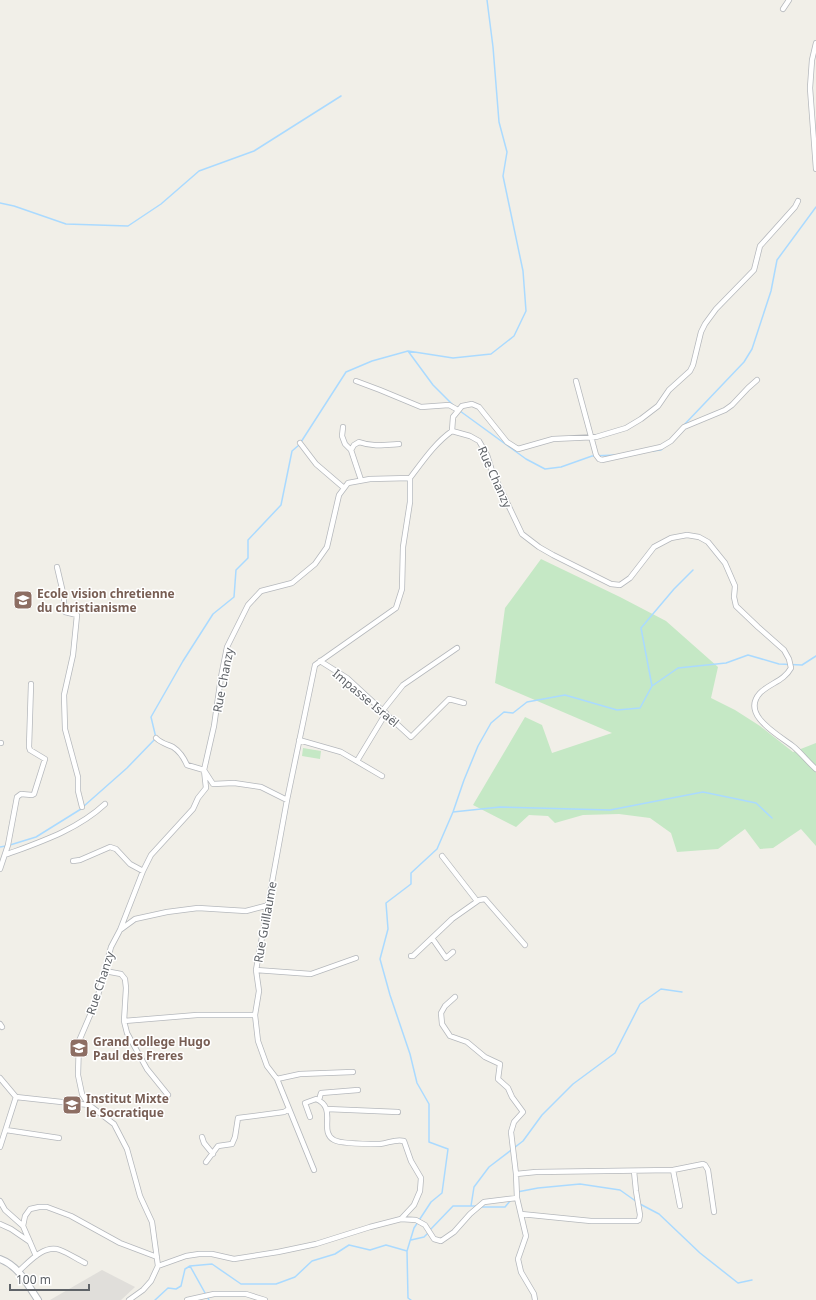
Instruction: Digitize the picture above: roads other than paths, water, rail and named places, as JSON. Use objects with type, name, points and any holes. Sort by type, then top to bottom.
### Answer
[{"type":"street","points":[[783,9],[789,0]]},
{"type":"street","points":[[816,43],[812,60],[810,88],[816,169]]},
{"type":"street","points":[[320,661],[396,608],[402,589],[403,547],[410,502],[410,478],[431,451],[452,431],[453,417],[462,406],[472,404],[479,407],[507,442],[518,449],[553,439],[596,437],[626,428],[641,419],[658,406],[668,390],[690,371],[693,365],[701,332],[705,324],[716,309],[754,270],[760,246],[798,201]]},
{"type":"street","points":[[576,381],[596,455],[600,460],[660,447],[671,441],[684,427],[725,410],[757,380]]},
{"type":"street","points":[[356,381],[421,407],[449,405],[458,410]]},
{"type":"street","points":[[343,427],[342,436],[345,444],[351,450],[361,480]]},
{"type":"street","name":"Rue Chanzy","points":[[452,431],[470,436],[479,441],[487,455],[492,471],[522,534],[553,555],[611,584],[620,584],[630,578],[654,547],[670,538],[687,535],[708,542],[725,563],[735,586],[734,597],[736,606],[784,650],[789,659],[791,668],[787,674],[761,692],[755,700],[754,707],[756,714],[762,722],[796,749],[816,769]]},
{"type":"street","points":[[351,450],[354,445],[359,442],[378,446],[399,444]]},
{"type":"street","points":[[300,443],[316,464],[344,488],[348,483],[361,480],[410,478]]},
{"type":"street","name":"Rue Chanzy","points":[[158,1266],[152,1222],[140,1196],[127,1149],[114,1124],[90,1105],[82,1094],[78,1075],[79,1041],[97,999],[111,947],[120,930],[143,871],[151,855],[193,809],[198,798],[206,788],[204,770],[214,726],[227,647],[248,605],[261,591],[292,584],[315,564],[327,547],[339,495],[344,488]]},
{"type":"street","points":[[57,567],[64,597],[64,610],[77,615],[73,655],[64,695],[65,729],[78,777],[78,791],[82,807]]},
{"type":"street","points":[[357,761],[384,712],[403,686],[457,648]]},
{"type":"street","name":"Rue Guillaume","points":[[314,1170],[277,1080],[268,1066],[258,1041],[255,1015],[259,991],[256,970],[287,800],[315,665],[320,661]]},
{"type":"street","name":"Impasse Israël","points":[[320,661],[347,678],[411,737],[449,700],[464,703]]},
{"type":"street","points":[[0,869],[5,854],[17,797],[21,794],[32,796],[34,794],[45,759],[30,750],[29,747],[31,684]]},
{"type":"street","points":[[156,738],[160,742],[174,748],[183,757],[187,765],[204,770],[213,784],[234,783],[261,787],[287,800]]},
{"type":"street","points":[[299,740],[341,752],[382,776]]},
{"type":"street","points":[[5,854],[51,838],[89,817],[104,804]]},
{"type":"street","points":[[73,861],[80,860],[110,847],[116,849],[130,864],[143,871]]},
{"type":"street","points":[[442,856],[477,901]]},
{"type":"street","points":[[410,956],[414,956],[452,919],[481,899],[485,899],[525,945]]},
{"type":"street","points":[[120,930],[135,919],[167,912],[198,908],[246,911],[269,905]]},
{"type":"street","points":[[432,938],[446,958],[454,952]]},
{"type":"street","points":[[256,970],[311,974],[356,958]]},
{"type":"street","points":[[105,971],[121,974],[125,979],[126,988],[124,1020],[128,1033],[147,1069],[168,1095]]},
{"type":"street","points":[[455,997],[445,1006],[441,1013],[442,1024],[450,1036],[466,1042],[485,1057],[500,1064],[498,1079],[508,1088],[512,1097],[523,1112],[514,1122],[511,1132],[517,1198],[526,1236],[518,1259],[521,1272],[534,1294],[535,1300]]},
{"type":"street","points":[[124,1020],[197,1015],[255,1015]]},
{"type":"street","points":[[277,1080],[300,1074],[353,1072]]},
{"type":"street","points":[[0,1078],[16,1097],[90,1105]]},
{"type":"street","points":[[319,1100],[321,1093],[358,1090]]},
{"type":"street","points":[[0,1147],[16,1097]]},
{"type":"street","points":[[310,1117],[305,1103],[316,1099],[325,1105],[327,1109],[328,1134],[335,1141],[345,1143],[381,1144],[397,1140],[404,1141],[410,1161],[421,1178],[420,1191],[414,1205],[401,1219]]},
{"type":"street","points":[[206,1162],[218,1146],[232,1144],[235,1137],[238,1118],[284,1112],[289,1109]]},
{"type":"street","points":[[327,1109],[398,1112]]},
{"type":"street","points":[[6,1130],[59,1138]]},
{"type":"street","points":[[202,1137],[204,1143],[213,1154]]},
{"type":"street","points":[[516,1174],[536,1172],[673,1170],[703,1164],[708,1170],[714,1212]]},
{"type":"street","points":[[673,1170],[680,1206]]},
{"type":"street","points":[[521,1214],[591,1221],[637,1221],[639,1220],[640,1215],[634,1171]]},
{"type":"street","points":[[129,1300],[143,1290],[151,1281],[158,1266],[186,1256],[212,1254],[234,1259],[278,1252],[316,1244],[401,1219],[416,1220],[425,1225],[434,1239],[441,1240],[454,1232],[470,1214],[484,1202],[517,1198]]},
{"type":"street","points":[[0,1201],[5,1210],[23,1226],[36,1256]]},
{"type":"street","points":[[23,1226],[25,1216],[30,1209],[48,1207],[71,1216],[120,1243],[157,1256]]},
{"type":"street","points":[[0,1224],[11,1229],[30,1242]]},
{"type":"street","points":[[19,1271],[36,1256],[48,1250],[59,1249],[85,1263]]},
{"type":"street","points":[[0,1259],[6,1261],[19,1271],[38,1300]]},
{"type":"street","points":[[187,1300],[214,1294],[246,1294],[265,1300]]},
{"type":"street","points":[[220,1294],[223,1300]]},
{"type":"waterway","points":[[408,351],[453,358],[491,354],[514,336],[526,311],[523,271],[503,176],[507,152],[499,122],[493,47],[487,0]]},
{"type":"waterway","points":[[0,203],[14,206],[66,224],[128,226],[161,204],[199,171],[254,151],[341,96]]},
{"type":"waterway","points":[[683,426],[744,362],[752,349],[771,291],[777,260],[816,207]]},
{"type":"waterway","points":[[301,442],[346,372],[372,361],[408,351],[433,385],[454,406]]},
{"type":"waterway","points":[[460,411],[526,459],[545,469],[561,467],[592,456],[616,455]]},
{"type":"waterway","points":[[84,806],[127,768],[156,738],[151,717],[183,661],[213,614],[234,597],[236,570],[248,558],[248,540],[281,505],[292,451],[299,445]]},
{"type":"waterway","points":[[652,451],[661,450],[663,448]]},
{"type":"waterway","points":[[652,686],[641,628],[674,589],[693,570]]},
{"type":"waterway","points":[[411,1300],[408,1298],[407,1251],[414,1228],[431,1202],[442,1193],[448,1149],[429,1142],[429,1104],[417,1083],[410,1054],[390,995],[380,959],[388,929],[386,903],[411,884],[411,873],[437,849],[478,746],[491,723],[504,712],[513,713],[527,702],[565,695],[617,710],[640,708],[652,686],[678,668],[726,663],[748,655],[779,664],[802,665],[816,656]]},
{"type":"waterway","points":[[453,812],[500,807],[610,810],[703,792],[756,803],[772,818]]},
{"type":"waterway","points":[[10,845],[36,837],[81,809]]},
{"type":"waterway","points":[[0,847],[6,846]]},
{"type":"waterway","points":[[471,1206],[474,1187],[489,1167],[523,1141],[542,1115],[573,1084],[615,1053],[640,1004],[661,989],[682,992]]},
{"type":"waterway","points":[[517,1192],[538,1188],[580,1184],[620,1190],[637,1202]]},
{"type":"waterway","points":[[481,1207],[505,1207],[510,1201]]},
{"type":"waterway","points":[[640,1204],[659,1214],[700,1253],[738,1283],[752,1280]]},
{"type":"waterway","points":[[430,1230],[453,1206],[476,1206]]},
{"type":"waterway","points":[[411,1240],[424,1237],[428,1233]]},
{"type":"waterway","points":[[155,1300],[168,1288],[176,1289],[181,1286],[185,1269],[190,1266],[212,1264],[241,1284],[276,1284],[295,1277],[312,1261],[335,1254],[349,1245],[370,1250],[386,1245],[407,1251]]},
{"type":"waterway","points":[[190,1266],[209,1300]]},
{"type":"place","name":"Ecole vision chretienne du christianisme","points":[[23,600]]},
{"type":"place","name":"Grand college Hugo Paul des Freres","points":[[79,1048]]},
{"type":"place","name":"Institut Mixte le Socratique","points":[[72,1105]]}]
